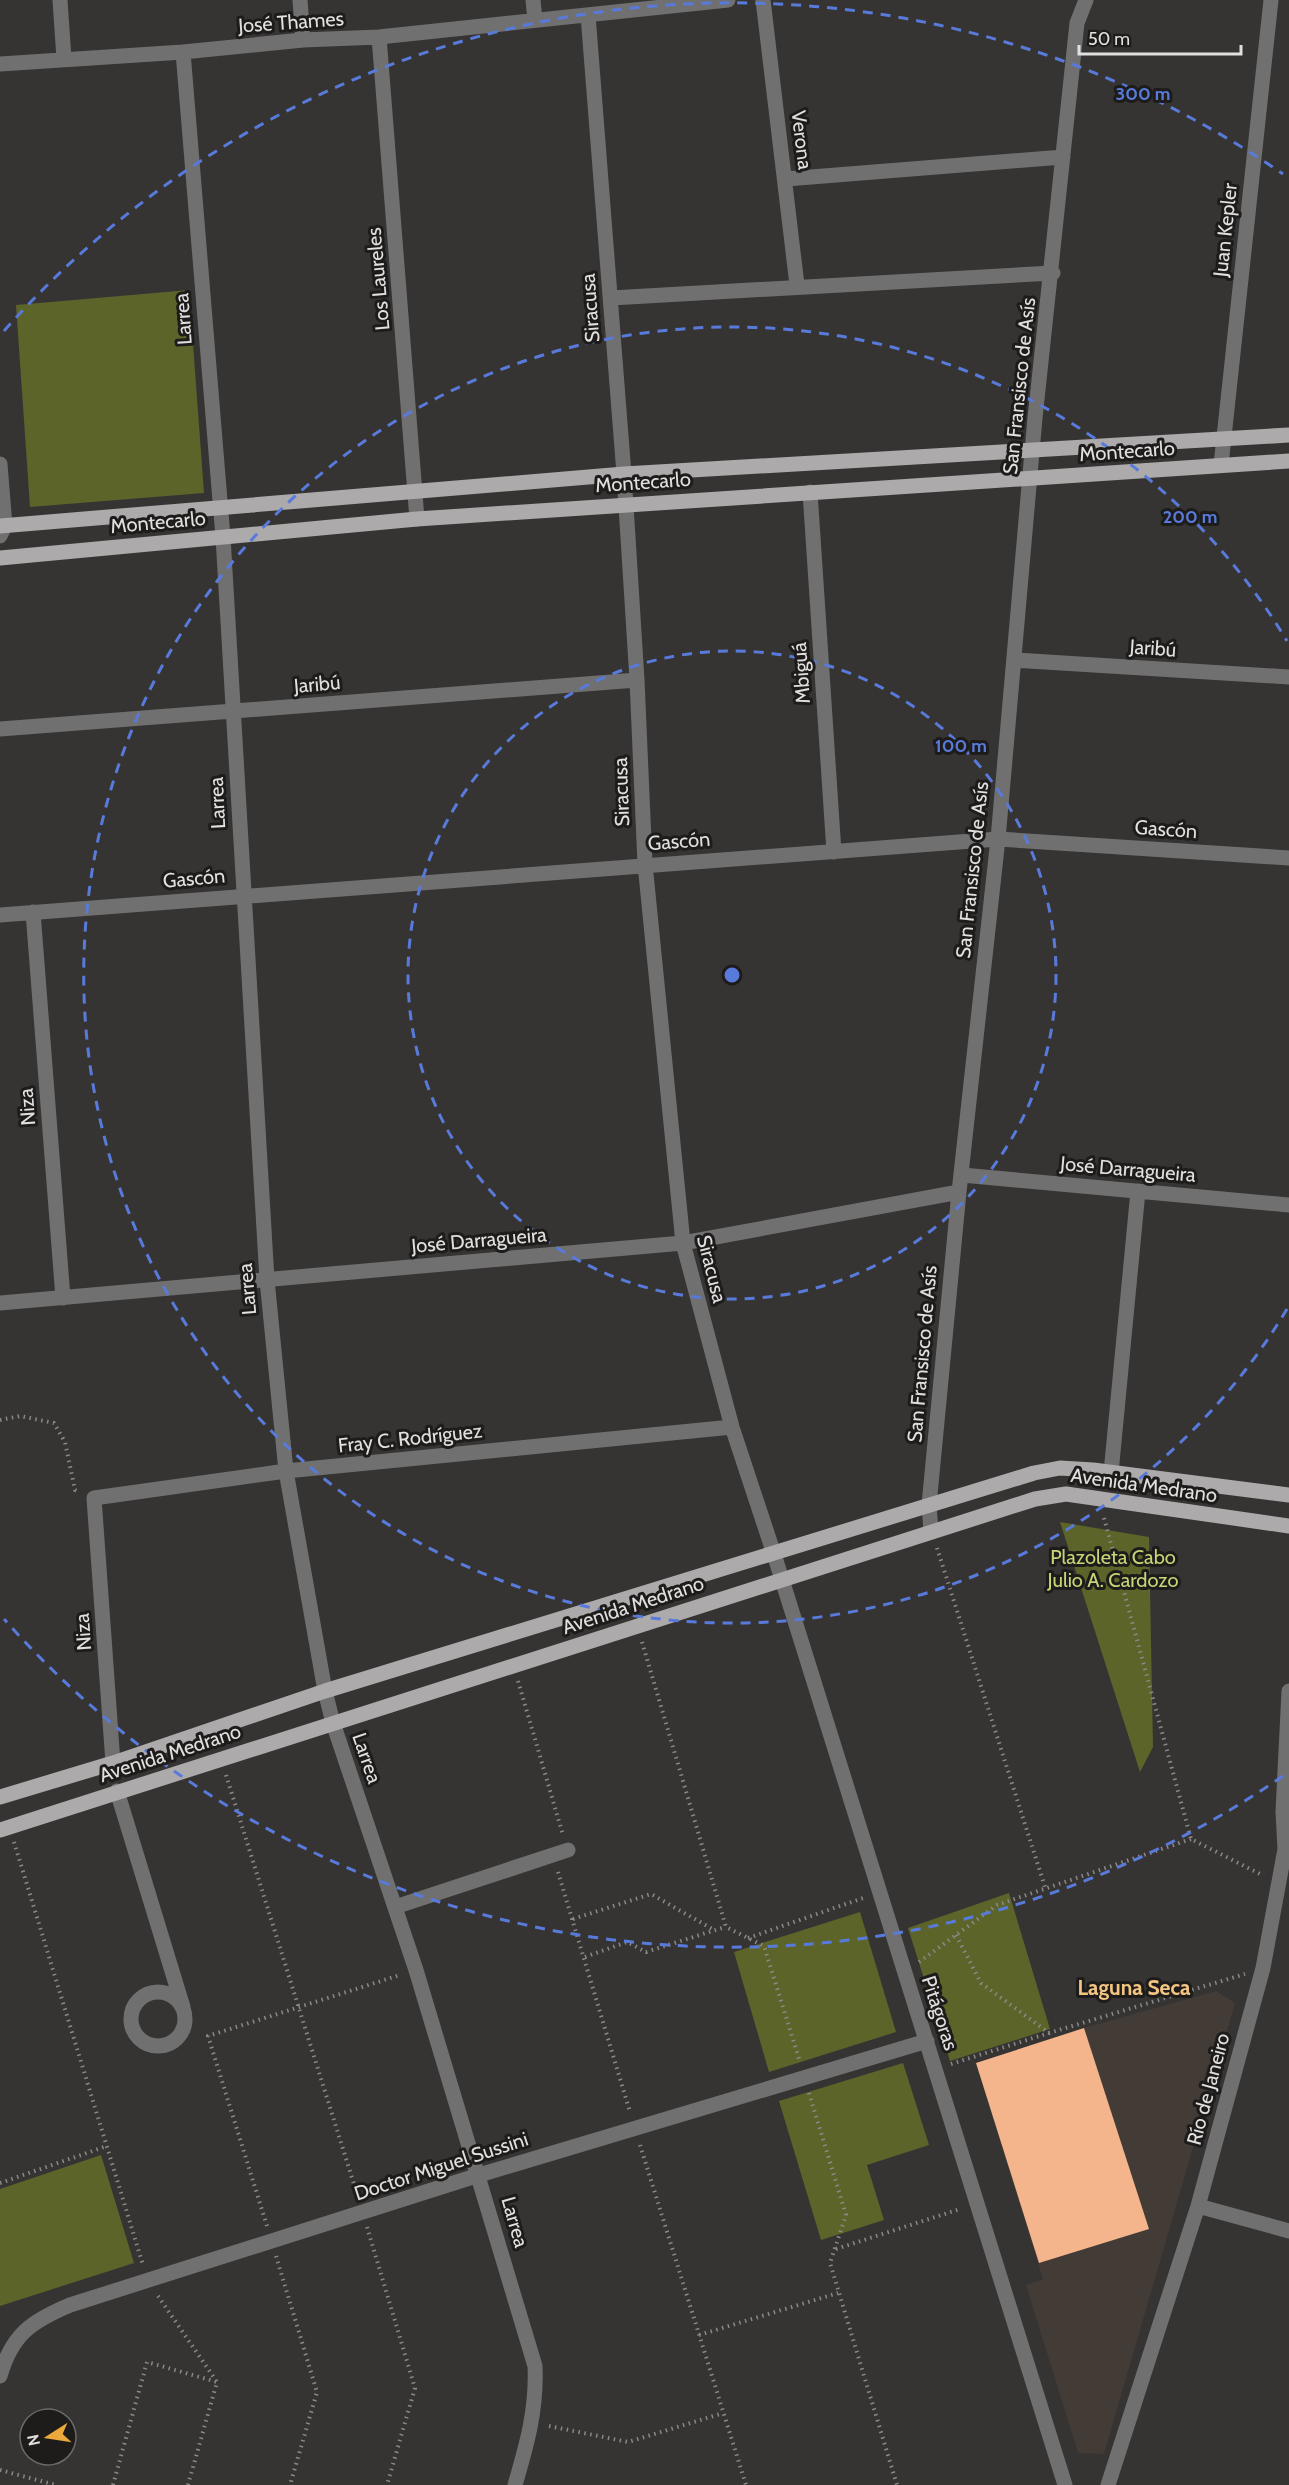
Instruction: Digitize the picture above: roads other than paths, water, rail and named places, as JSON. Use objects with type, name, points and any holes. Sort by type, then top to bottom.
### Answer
[{"type":"main road","name":"Montecarlo","points":[[2,529],[219,506],[624,474],[1033,448],[1289,435]]},
{"type":"main road","name":"Montecarlo","points":[[0,558],[417,519],[1289,461]]},
{"type":"main road","name":"Avenida Medrano","points":[[0,1797],[325,1691],[1034,1473],[1060,1468],[1289,1495]]},
{"type":"main road","name":"Avenida Medrano","points":[[5,1829],[117,1791],[1035,1499],[1066,1494],[1289,1526]]},
{"type":"street","points":[[60,0],[64,59]]},
{"type":"street","points":[[300,0],[303,40]]},
{"type":"street","points":[[533,0],[535,20]]},
{"type":"street","name":"José Thames","points":[[0,64],[183,52],[303,40],[379,37],[728,0]]},
{"type":"street","name":"Verona","points":[[763,0],[798,285]]},
{"type":"street","name":"San Fransisco de Asís","points":[[931,1531],[929,1505],[959,1192],[998,839],[1033,448],[1053,273],[1077,23],[1086,0]]},
{"type":"street","name":"Juan Kepler","points":[[1221,465],[1271,0]]},
{"type":"street","name":"Siracusa","points":[[588,15],[624,474],[637,680],[645,864],[682,1243],[732,1427],[774,1554]]},
{"type":"street","name":"Los Laureles","points":[[379,37],[417,519]]},
{"type":"street","name":"Larrea","points":[[183,52],[223,537],[267,1280],[286,1471],[325,1691],[333,1723],[416,1970],[535,2367],[536,2397],[533,2422],[515,2485]]},
{"type":"street","points":[[786,179],[1063,156]]},
{"type":"street","points":[[611,298],[798,285],[1053,273]]},
{"type":"street","points":[[0,464],[2,529]]},
{"type":"street","name":"Mbiguá","points":[[810,492],[834,852]]},
{"type":"street","name":"Jaribú","points":[[1014,660],[1289,678]]},
{"type":"street","name":"Jaribú","points":[[0,729],[637,680]]},
{"type":"street","name":"Gascón","points":[[0,915],[645,864],[998,839],[1289,858]]},
{"type":"street","name":"Niza","points":[[33,912],[63,1298]]},
{"type":"street","name":"José Darragueira","points":[[962,1175],[1289,1205]]},
{"type":"street","points":[[1111,1473],[1138,1191]]},
{"type":"street","name":"José Darragueira","points":[[0,1303],[682,1243],[959,1192]]},
{"type":"street","name":"Fray C. Rodríguez","points":[[94,1498],[286,1471],[732,1427]]},
{"type":"street","name":"Niza","points":[[94,1498],[113,1762]]},
{"type":"street","name":"Pitágoras","points":[[774,1554],[1065,2485]]},
{"type":"street","name":"Río de Janeiro","points":[[1108,2485],[1198,2206],[1263,1968],[1287,1849],[1283,1812],[1289,1691]]},
{"type":"street","points":[[117,1791],[183,2007]]},
{"type":"street","points":[[395,1907],[560,1852]]},
{"type":"street","name":"Doctor Miguel Sussini","points":[[0,2376],[18,2338],[37,2319],[70,2305],[363,2214],[479,2175],[927,2040]]},
{"type":"street","points":[[1198,2206],[1289,2231]]},
{"type":"district","name":"Laguna Seca","points":[[1134,1988]]},
{"type":"park label","name":"Plazoleta Cabo Julio A. Cardozo","points":[[1113,1568]]}]
